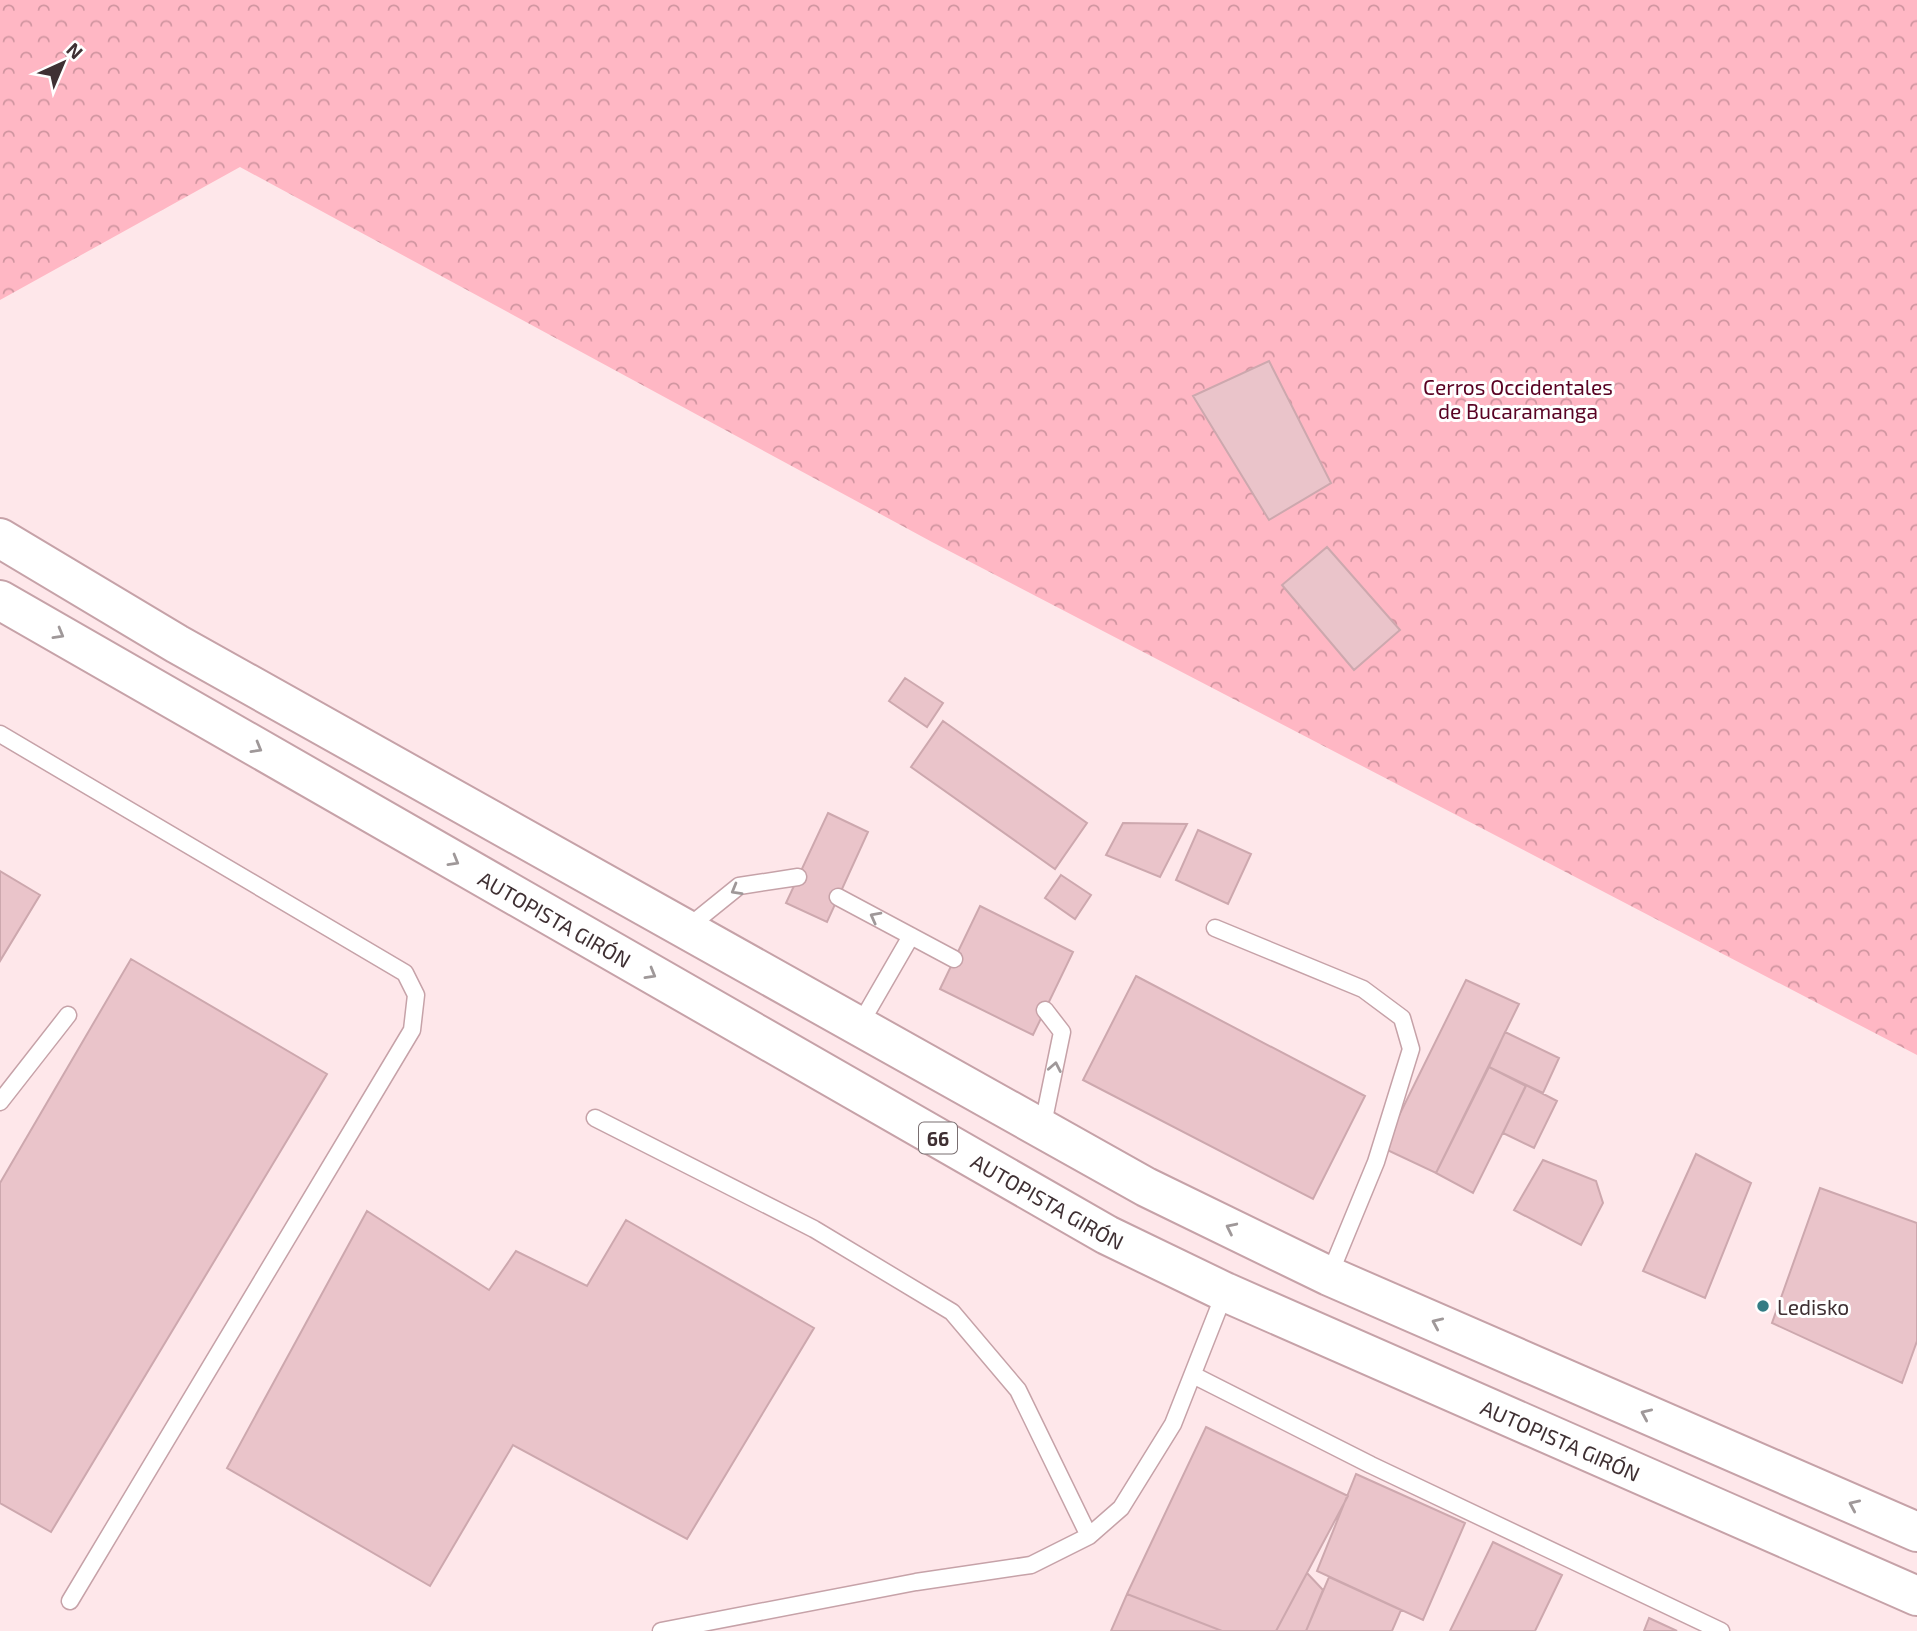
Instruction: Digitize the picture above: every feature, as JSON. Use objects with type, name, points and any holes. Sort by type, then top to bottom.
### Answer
[{"type":"highway","points":[[0,538],[177,644],[1146,1187],[1329,1276],[1917,1532]]},
{"type":"highway","name":"AUTOPISTA GIRÓN","points":[[0,600],[1107,1235],[1226,1292],[1917,1596]]},
{"type":"lane","points":[[0,734],[405,973],[416,995],[412,1030],[70,1601]]},
{"type":"lane","points":[[685,929],[739,886],[798,877]]},
{"type":"lane","points":[[838,897],[954,959]]},
{"type":"lane","points":[[1215,928],[1363,989],[1402,1018],[1411,1049],[1376,1162],[1329,1276]]},
{"type":"lane","points":[[859,1027],[911,936]]},
{"type":"lane","points":[[1042,1129],[1062,1032],[1045,1010]]},
{"type":"lane","points":[[0,1102],[68,1015]]},
{"type":"lane","points":[[595,1118],[814,1229],[952,1312],[1018,1390],[1089,1536]]},
{"type":"lane","points":[[661,1631],[916,1582],[1031,1565],[1089,1536],[1121,1508],[1173,1424],[1226,1292]]},
{"type":"lane","points":[[1193,1375],[1371,1465],[1721,1631]]},
{"type":"green space","name":"Cerros Occidentales de Bucaramanga","points":[[0,0],[1917,0],[1917,1055],[932,542],[240,167],[0,300]]},
{"type":"building","points":[[1269,361],[1331,483],[1269,520],[1193,396]]},
{"type":"building","points":[[1327,547],[1400,630],[1354,670],[1282,585]]},
{"type":"building","points":[[905,678],[943,703],[927,727],[889,701]]},
{"type":"building","points":[[943,721],[1087,823],[1055,869],[911,767]]},
{"type":"building","points":[[828,813],[868,832],[827,922],[786,903]]},
{"type":"building","points":[[1123,823],[1187,824],[1160,877],[1106,855]]},
{"type":"building","points":[[1198,830],[1251,854],[1228,904],[1176,880]]},
{"type":"building","points":[[0,871],[40,895],[0,961]]},
{"type":"building","points":[[1061,875],[1091,895],[1075,919],[1045,898]]},
{"type":"building","points":[[980,906],[1073,952],[1033,1035],[940,989]]},
{"type":"building","points":[[131,959],[327,1074],[51,1532],[0,1503],[0,1183]]},
{"type":"building","points":[[1136,976],[1365,1096],[1313,1199],[1083,1080]]},
{"type":"building","points":[[1466,980],[1519,1004],[1436,1173],[1383,1148]]},
{"type":"building","points":[[1505,1032],[1559,1058],[1543,1093],[1489,1067]]},
{"type":"building","points":[[1489,1067],[1526,1086],[1473,1193],[1436,1173]]},
{"type":"building","points":[[1526,1085],[1557,1101],[1534,1148],[1503,1133]]},
{"type":"building","points":[[1696,1154],[1751,1183],[1705,1298],[1643,1271]]},
{"type":"building","points":[[1543,1160],[1596,1181],[1603,1203],[1581,1245],[1514,1210]]},
{"type":"building","points":[[1820,1188],[1917,1223],[1917,1341],[1902,1383],[1772,1323]]},
{"type":"building","points":[[367,1211],[489,1290],[516,1251],[587,1286],[626,1220],[814,1328],[687,1539],[513,1445],[430,1586],[227,1468]]},
{"type":"building","points":[[1206,1427],[1348,1496],[1276,1631],[1222,1631],[1127,1594]]},
{"type":"building","points":[[1356,1474],[1465,1523],[1423,1620],[1317,1571]]},
{"type":"building","points":[[1493,1542],[1562,1575],[1535,1631],[1450,1631]]},
{"type":"building","points":[[1307,1573],[1323,1590],[1306,1631],[1276,1631]]},
{"type":"building","points":[[1329,1577],[1401,1610],[1392,1631],[1306,1631]]},
{"type":"building","points":[[1127,1594],[1222,1631],[1111,1631]]},
{"type":"building","points":[[1649,1618],[1677,1631],[1644,1631]]},
{"type":"place","name":"Ledisko","points":[[1763,1306]]}]
